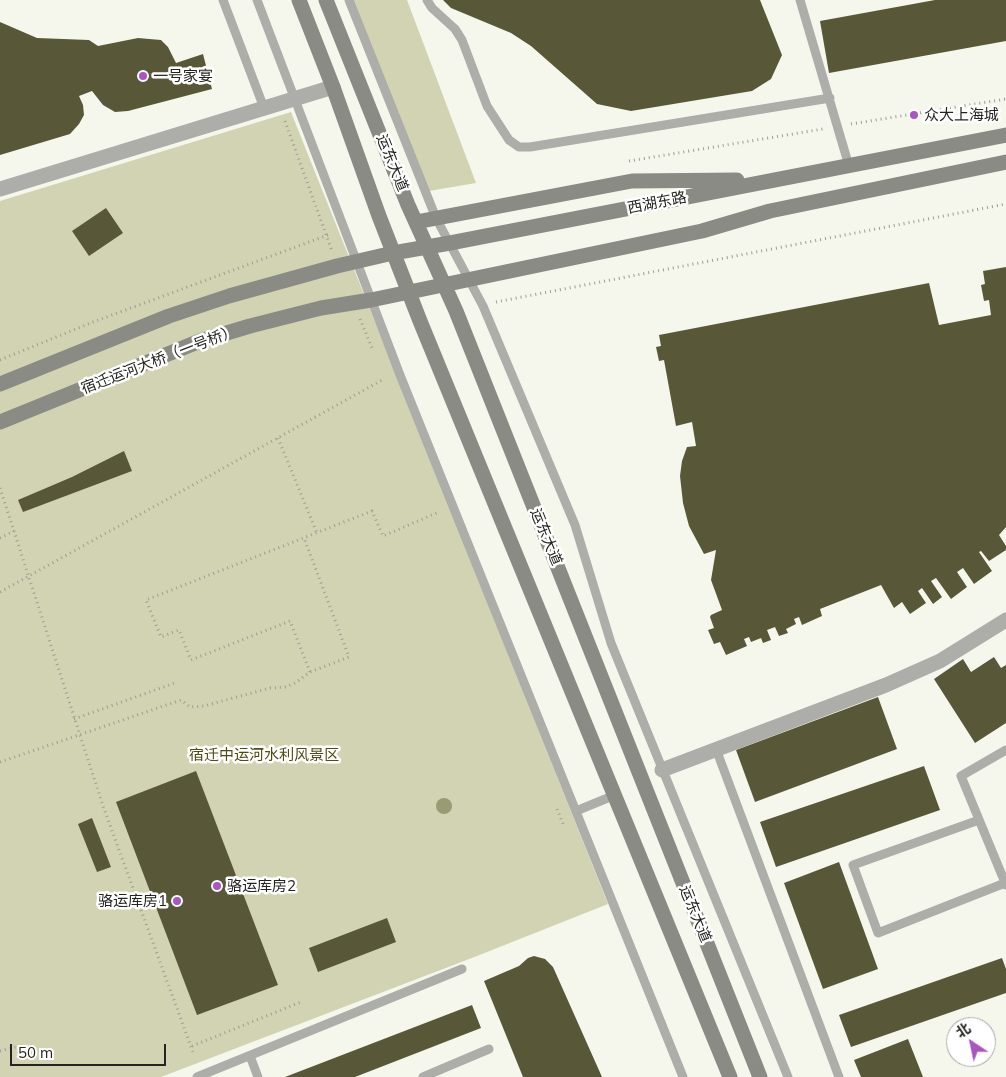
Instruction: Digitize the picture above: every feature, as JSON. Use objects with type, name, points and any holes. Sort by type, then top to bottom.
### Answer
[{"type":"main road","name":"运东大道","points":[[299,0],[333,87],[393,253],[730,1077]]},
{"type":"main road","name":"运东大道","points":[[326,0],[416,222],[444,284],[760,1077]]},
{"type":"main road","name":"西湖东路","points":[[0,384],[169,316],[229,296],[356,262],[393,253],[1006,135]]},
{"type":"main road","points":[[371,300],[702,231],[770,211],[1006,162]]},
{"type":"main road","points":[[416,222],[632,181],[778,179]]},
{"type":"main road","name":"宿迁运河大桥（一号桥）","points":[[0,422],[200,341],[321,308],[371,300]]},
{"type":"street","points":[[0,189],[333,87]]},
{"type":"street","points":[[662,770],[886,685],[940,661],[1006,620]]},
{"type":"lane","points":[[223,0],[264,108]]},
{"type":"lane","points":[[256,0],[371,300],[683,1077]]},
{"type":"lane","points":[[349,0],[436,218],[483,306],[575,525],[611,642],[788,1077]]},
{"type":"lane","points":[[427,0],[432,8],[455,29],[462,40],[487,106],[509,140],[519,147],[530,147],[830,98]]},
{"type":"lane","points":[[800,0],[849,166]]},
{"type":"lane","points":[[716,749],[838,1077]]},
{"type":"lane","points":[[979,820],[853,865],[878,932],[1006,884],[961,776],[1006,750]]},
{"type":"lane","points":[[576,811],[615,795]]},
{"type":"lane","points":[[198,1077],[462,969]]},
{"type":"lane","points":[[423,1077],[489,1048]]},
{"type":"lane","points":[[250,1056],[258,1077]]},
{"type":"path","points":[[483,306],[508,298],[1006,204]]},
{"type":"path","points":[[0,360],[93,322],[293,248]]},
{"type":"path","points":[[0,592],[384,379]]},
{"type":"path","points":[[278,438],[317,533]]},
{"type":"path","points":[[0,488],[103,806],[194,1055]]},
{"type":"path","points":[[310,672],[290,621],[191,660],[179,630],[161,637],[146,600],[372,511],[383,536],[439,512]]},
{"type":"path","points":[[0,538],[14,531]]},
{"type":"path","points":[[0,762],[181,700],[190,707],[204,706],[270,688],[286,686],[295,683],[310,672],[349,657],[304,538]]},
{"type":"path","points":[[74,719],[175,683]]},
{"type":"path","points":[[192,1046],[301,1002]]},
{"type":"path","points":[[0,1051],[19,1046]]},
{"type":"green space","points":[[353,0],[407,0],[476,183],[429,191]]},
{"type":"green space","name":"宿迁中运河水利风景区","points":[[291,112],[608,904],[161,1077],[0,1077],[0,201]]},
{"type":"building","points":[[443,0],[760,0],[782,55],[771,79],[752,91],[631,111],[597,104],[531,46],[511,33],[451,8]]},
{"type":"building","points":[[935,0],[1006,0],[1006,41],[829,73],[820,21]]},
{"type":"building","points":[[0,22],[37,38],[89,40],[98,46],[138,38],[161,40],[168,47],[176,63],[203,54],[212,89],[128,111],[115,112],[103,105],[92,91],[79,96],[83,105],[84,115],[70,134],[0,155]]},
{"type":"building","points":[[106,208],[123,233],[89,256],[72,231]]},
{"type":"building","points":[[1006,267],[1006,527],[999,535],[1006,546],[1006,550],[989,561],[981,551],[979,552],[992,571],[974,584],[963,568],[957,572],[967,587],[951,599],[936,578],[931,581],[942,597],[933,604],[922,588],[918,591],[926,603],[910,614],[902,602],[894,608],[881,585],[820,609],[822,616],[802,625],[799,617],[794,619],[796,624],[786,629],[788,633],[779,636],[775,627],[767,630],[771,640],[763,643],[761,638],[751,642],[749,637],[744,639],[747,646],[726,655],[720,642],[714,644],[708,630],[714,628],[711,615],[722,610],[711,580],[716,550],[704,554],[689,526],[683,503],[680,476],[682,461],[687,447],[696,446],[692,422],[676,426],[664,360],[659,361],[656,347],[661,346],[659,335],[929,283],[939,325],[991,315],[989,300],[984,301],[981,285],[985,284],[983,271]]},
{"type":"building","points":[[124,451],[132,471],[23,512],[18,500],[72,477]]},
{"type":"building","points":[[994,657],[1001,668],[1006,665],[1006,723],[975,743],[934,679],[963,659],[971,672]]},
{"type":"building","points":[[878,697],[897,749],[755,802],[736,750]]},
{"type":"building","points":[[924,766],[940,810],[776,867],[760,822]]},
{"type":"building","points":[[196,771],[278,985],[197,1015],[116,802]]},
{"type":"building","points":[[92,818],[111,867],[97,872],[78,824]]},
{"type":"building","points":[[839,862],[878,969],[823,989],[784,883]]},
{"type":"building","points":[[387,918],[396,942],[318,972],[309,948]]},
{"type":"building","points":[[534,956],[545,959],[553,967],[602,1077],[523,1077],[484,981],[519,966],[528,958]]},
{"type":"building","points":[[1002,958],[1006,969],[1006,993],[851,1047],[839,1015]]},
{"type":"building","points":[[472,1005],[481,1028],[355,1077],[285,1077]]},
{"type":"building","points":[[908,1039],[923,1077],[861,1077],[854,1060]]},
{"type":"place","name":"一号家宴","points":[[143,76]]},
{"type":"place","name":"众大上海城","points":[[914,115]]},
{"type":"place","name":"骆运库房2","points":[[217,886]]},
{"type":"place","name":"骆运库房1","points":[[177,901]]}]
